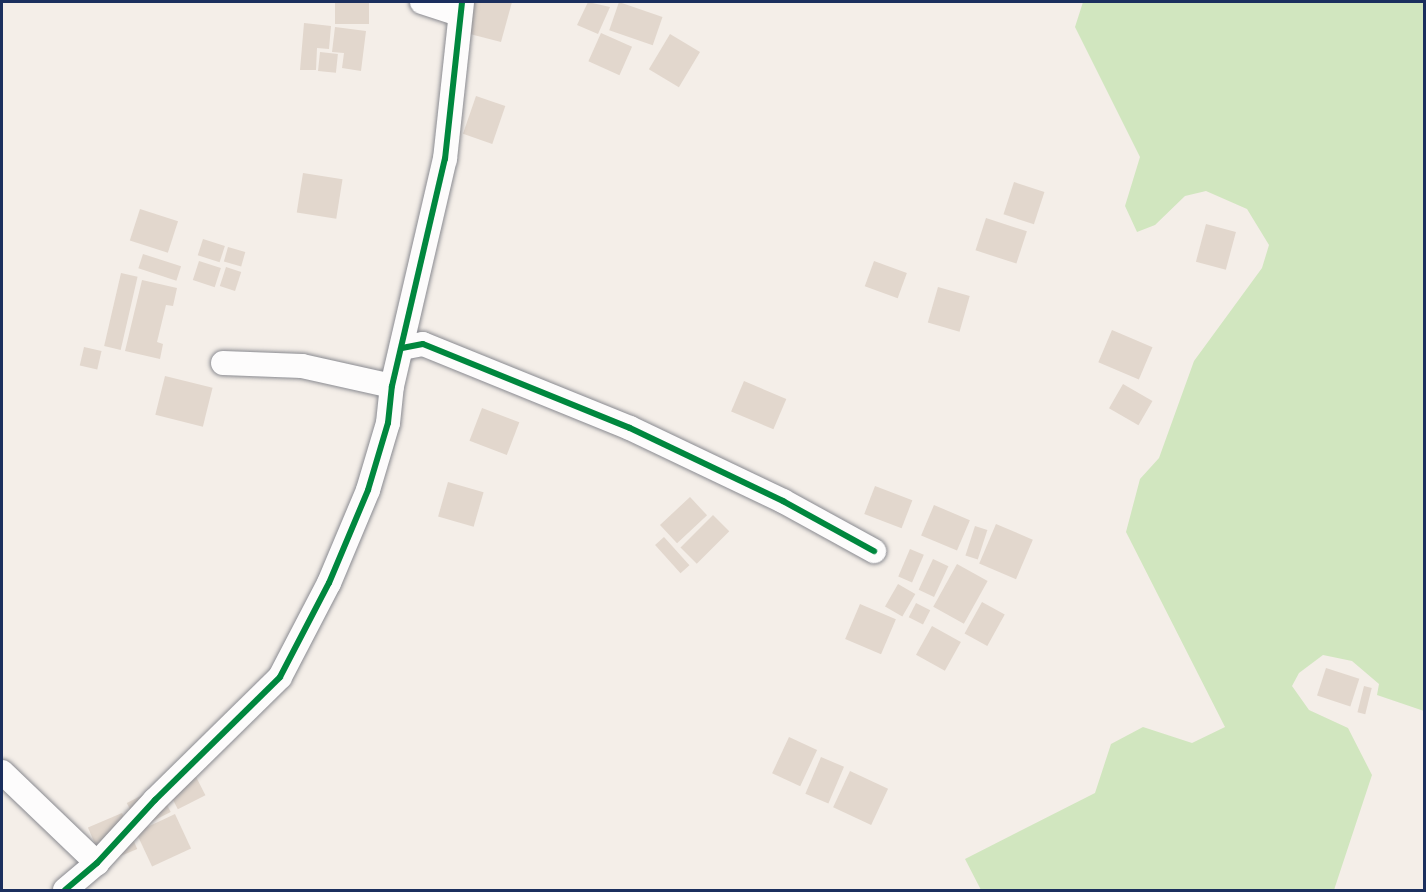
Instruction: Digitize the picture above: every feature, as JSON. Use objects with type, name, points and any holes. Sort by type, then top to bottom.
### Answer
[{"type":"street","points":[[65,891],[97,863],[155,800],[280,677],[329,583],[368,490],[388,423],[392,386],[445,159],[461,8],[422,2]]},
{"type":"street","points":[[402,348],[423,344],[630,428],[783,501],[874,551]]},
{"type":"street","points":[[223,363],[302,366],[392,386]]},
{"type":"street","points":[[2,772],[97,863]]},
{"type":"green space","points":[[1083,2],[1424,2],[1424,711],[1377,695],[1379,684],[1352,661],[1323,655],[1299,673],[1292,686],[1309,710],[1348,728],[1372,775],[1334,890],[981,890],[965,859],[1095,793],[1111,744],[1143,727],[1192,743],[1225,727],[1126,532],[1140,479],[1159,458],[1194,361],[1262,268],[1269,245],[1247,209],[1206,191],[1185,196],[1155,225],[1137,232],[1125,206],[1140,157],[1075,27]]},
{"type":"building","points":[[335,2],[369,2],[369,24],[335,24]]},
{"type":"building","points":[[474,2],[512,2],[501,42],[466,33]]},
{"type":"building","points":[[588,2],[610,7],[598,34],[577,25]]},
{"type":"building","points":[[619,2],[662,17],[653,45],[609,30]]},
{"type":"building","points":[[304,23],[331,26],[329,49],[317,48],[316,70],[300,70]]},
{"type":"building","points":[[335,27],[366,31],[361,71],[342,68],[344,53],[332,52]]},
{"type":"building","points":[[601,33],[632,47],[619,75],[588,61]]},
{"type":"building","points":[[670,34],[700,52],[679,87],[649,69]]},
{"type":"building","points":[[320,52],[338,54],[336,73],[318,71]]},
{"type":"building","points":[[476,96],[505,106],[492,144],[463,134]]},
{"type":"building","points":[[303,173],[343,179],[336,219],[297,213]]},
{"type":"building","points":[[1014,182],[1044,192],[1034,224],[1003,214]]},
{"type":"building","points":[[140,209],[178,221],[168,253],[130,240]]},
{"type":"building","points":[[986,218],[1027,231],[1016,264],[975,250]]},
{"type":"building","points":[[1206,224],[1236,232],[1226,270],[1196,262]]},
{"type":"building","points":[[203,239],[225,246],[220,262],[198,255]]},
{"type":"building","points":[[228,247],[245,252],[241,266],[224,261]]},
{"type":"building","points":[[143,254],[181,266],[176,281],[138,268]]},
{"type":"building","points":[[199,261],[221,268],[215,287],[193,280]]},
{"type":"building","points":[[874,261],[907,273],[898,298],[865,286]]},
{"type":"building","points":[[226,267],[241,272],[235,291],[220,286]]},
{"type":"building","points":[[121,273],[138,277],[121,350],[104,346]]},
{"type":"building","points":[[142,280],[177,288],[173,306],[166,305],[157,342],[163,344],[160,359],[125,351]]},
{"type":"building","points":[[938,287],[970,296],[960,332],[928,323]]},
{"type":"building","points":[[1112,330],[1153,347],[1139,379],[1098,362]]},
{"type":"building","points":[[84,347],[102,351],[97,370],[80,366]]},
{"type":"building","points":[[165,376],[213,388],[203,427],[155,415]]},
{"type":"building","points":[[744,381],[786,399],[773,429],[731,411]]},
{"type":"building","points":[[1123,384],[1152,401],[1138,425],[1109,408]]},
{"type":"building","points":[[482,408],[519,422],[507,455],[469,441]]},
{"type":"building","points":[[448,482],[484,492],[474,527],[438,517]]},
{"type":"building","points":[[875,486],[912,500],[902,528],[864,514]]},
{"type":"building","points":[[690,497],[707,515],[677,543],[660,525]]},
{"type":"building","points":[[934,505],[970,520],[957,551],[921,535]]},
{"type":"building","points":[[713,515],[729,531],[697,564],[680,548]]},
{"type":"building","points":[[996,524],[1033,540],[1016,579],[979,564]]},
{"type":"building","points":[[975,526],[987,530],[978,559],[965,555]]},
{"type":"building","points":[[664,537],[689,565],[681,573],[655,545]]},
{"type":"building","points":[[910,549],[924,555],[912,582],[898,577]]},
{"type":"building","points":[[933,559],[948,566],[934,597],[919,590]]},
{"type":"building","points":[[957,564],[988,581],[964,624],[933,607]]},
{"type":"building","points":[[898,584],[915,594],[902,617],[885,607]]},
{"type":"building","points":[[982,602],[1005,615],[987,646],[965,633]]},
{"type":"building","points":[[916,603],[930,610],[923,625],[909,617]]},
{"type":"building","points":[[860,604],[896,619],[881,654],[845,639]]},
{"type":"building","points":[[932,626],[961,642],[945,671],[916,655]]},
{"type":"building","points":[[1326,668],[1359,679],[1350,706],[1317,696]]},
{"type":"building","points":[[1364,686],[1372,688],[1365,714],[1357,712]]},
{"type":"building","points":[[789,737],[817,750],[800,786],[772,773]]},
{"type":"building","points":[[821,757],[844,767],[828,804],[805,794]]},
{"type":"building","points":[[190,765],[205,795],[178,809],[162,779]]},
{"type":"building","points":[[850,771],[888,789],[871,825],[833,807]]},
{"type":"building","points":[[158,787],[171,812],[140,828],[127,803]]},
{"type":"building","points":[[122,813],[137,849],[103,863],[88,827]]},
{"type":"building","points":[[175,814],[191,848],[152,867],[136,832]]},
{"type":"cycle path","points":[[65,890],[97,863],[155,800],[280,677],[329,583],[368,490],[388,423],[392,386],[445,159],[462,2]]},
{"type":"cycle path","points":[[402,348],[423,344],[630,428],[783,501],[874,551]]}]
